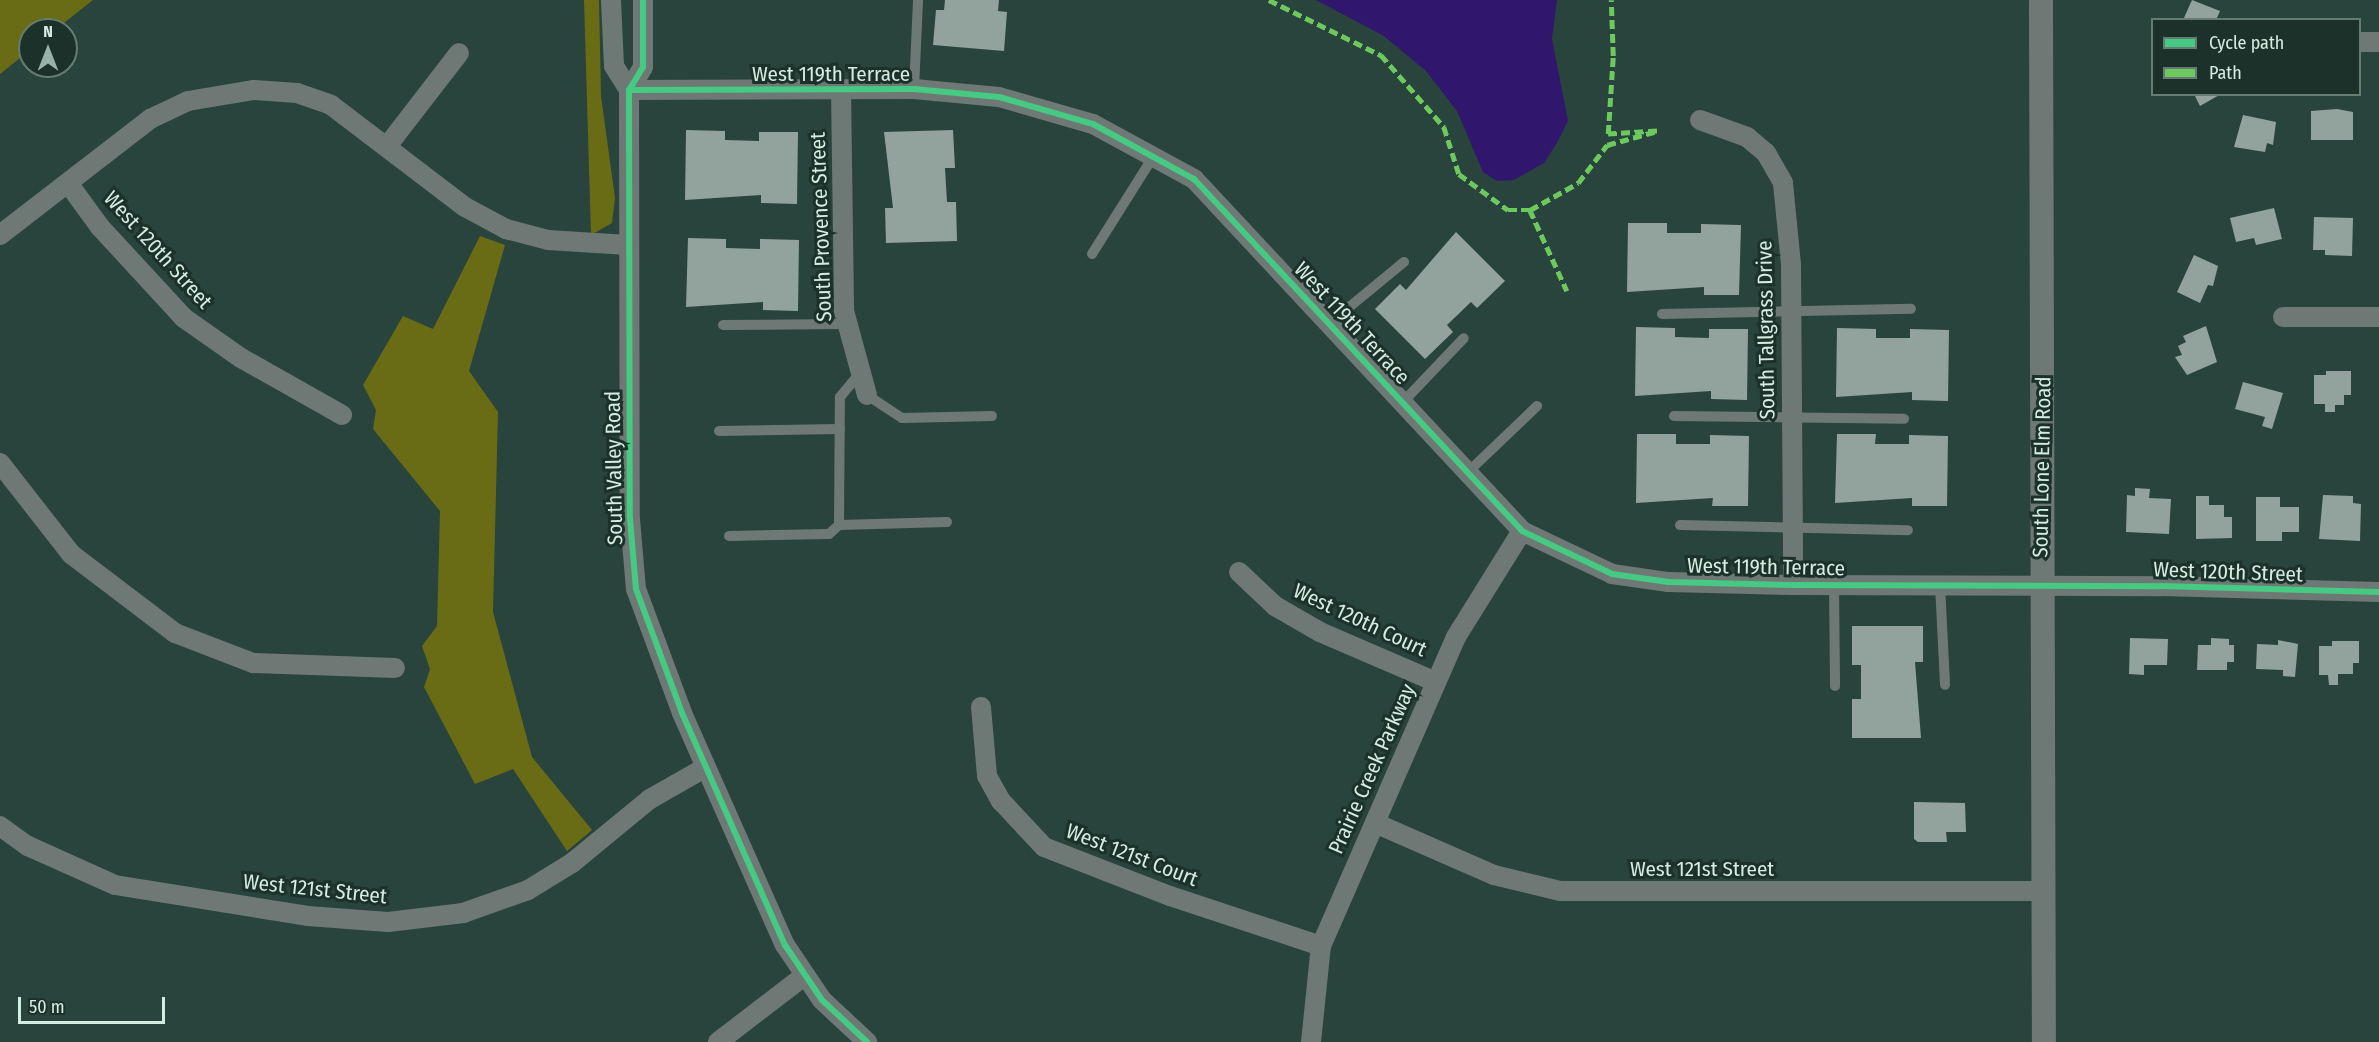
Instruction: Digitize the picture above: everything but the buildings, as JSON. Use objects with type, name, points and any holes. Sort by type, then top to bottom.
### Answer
[{"type":"street","points":[[611,0],[614,66],[629,90]]},
{"type":"street","name":"South Valley Road","points":[[643,0],[643,67],[629,90],[630,541],[636,589],[644,619],[771,917],[804,976],[822,1000],[867,1042]]},
{"type":"street","name":"South Lone Elm Road","points":[[2041,0],[2044,426],[2040,585],[2044,1042]]},
{"type":"street","points":[[2361,42],[2379,42]]},
{"type":"street","points":[[388,145],[459,53]]},
{"type":"street","name":"West 119th Terrace","points":[[629,90],[914,89],[999,97],[1093,124],[1194,179],[1522,531],[1612,574],[1668,582],[1793,585],[2040,585]]},
{"type":"street","name":"South Provence Street","points":[[841,90],[847,324],[867,395]]},
{"type":"street","points":[[0,235],[150,119],[188,101],[230,92],[312,97],[388,145],[465,207],[506,229],[548,240],[628,245]]},
{"type":"street","name":"South Tallgrass Drive","points":[[1700,120],[1747,137],[1766,153],[1783,183],[1792,311],[1793,585]]},
{"type":"street","name":"West 120th Street","points":[[68,183],[100,227],[184,318],[241,358],[342,415]]},
{"type":"street","points":[[2283,317],[2379,317]]},
{"type":"street","points":[[0,463],[70,554],[176,633],[254,663],[395,668]]},
{"type":"street","name":"Prairie Creek Parkway","points":[[1311,1042],[1321,946],[1469,611],[1522,531]]},
{"type":"street","name":"West 120th Court","points":[[1239,572],[1275,606],[1320,632],[1436,682]]},
{"type":"street","name":"West 120th Street","points":[[2040,585],[2379,592]]},
{"type":"street","name":"West 121st Court","points":[[981,707],[987,776],[1001,801],[1044,847],[1170,896],[1321,946]]},
{"type":"street","name":"West 121st Street","points":[[0,826],[84,874],[115,885],[308,916],[388,922],[463,913],[528,890],[572,863],[650,799],[706,767]]},
{"type":"street","name":"West 121st Street","points":[[1375,823],[1494,875],[1560,891],[2043,891]]},
{"type":"street","points":[[718,1042],[804,976]]},
{"type":"lane","points":[[914,89],[918,0]]},
{"type":"lane","points":[[1092,254],[1152,157]]},
{"type":"lane","points":[[1330,323],[1404,262]]},
{"type":"lane","points":[[1662,314],[1911,309]]},
{"type":"lane","points":[[723,325],[847,324]]},
{"type":"lane","points":[[1403,402],[1464,338]]},
{"type":"lane","points":[[839,525],[840,397],[860,373]]},
{"type":"lane","points":[[867,395],[902,418],[992,416]]},
{"type":"lane","points":[[1467,472],[1537,406]]},
{"type":"lane","points":[[1674,416],[1904,419]]},
{"type":"lane","points":[[719,431],[840,429]]},
{"type":"lane","points":[[729,536],[830,534],[839,525],[947,522]]},
{"type":"lane","points":[[1680,525],[1908,530]]},
{"type":"lane","points":[[1834,585],[1835,686]]},
{"type":"lane","points":[[1940,585],[1945,685]]},
{"type":"shaded area","points":[[0,0],[93,0],[70,18],[18,18],[18,60],[0,74]]},
{"type":"shaded area","points":[[584,0],[599,0],[601,96],[615,198],[612,223],[591,235]]},
{"type":"shaded area","points":[[1316,0],[1557,0],[1552,39],[1568,121],[1544,163],[1514,180],[1497,181],[1483,172],[1457,111],[1426,71],[1384,36]]},
{"type":"shaded area","points":[[480,236],[505,245],[469,371],[498,412],[493,612],[532,757],[592,830],[567,851],[513,769],[475,784],[424,687],[430,669],[422,646],[437,626],[440,511],[373,429],[376,410],[363,385],[403,316],[433,329]]},
{"type":"marked path","points":[[1269,0],[1381,55],[1444,127],[1459,174],[1508,210],[1530,210],[1578,183],[1607,145],[1657,131],[1608,134],[1613,56],[1611,0]]},
{"type":"marked path","points":[[1530,210],[1567,291]]},
{"type":"cycle path","points":[[643,0],[643,67],[629,90],[630,519],[636,589],[682,713],[785,945],[822,1000],[867,1042]]},
{"type":"cycle path","points":[[629,90],[914,89],[999,97],[1093,124],[1194,179],[1522,531],[1612,574],[1668,582],[1793,585],[2161,586],[2379,592]]}]
